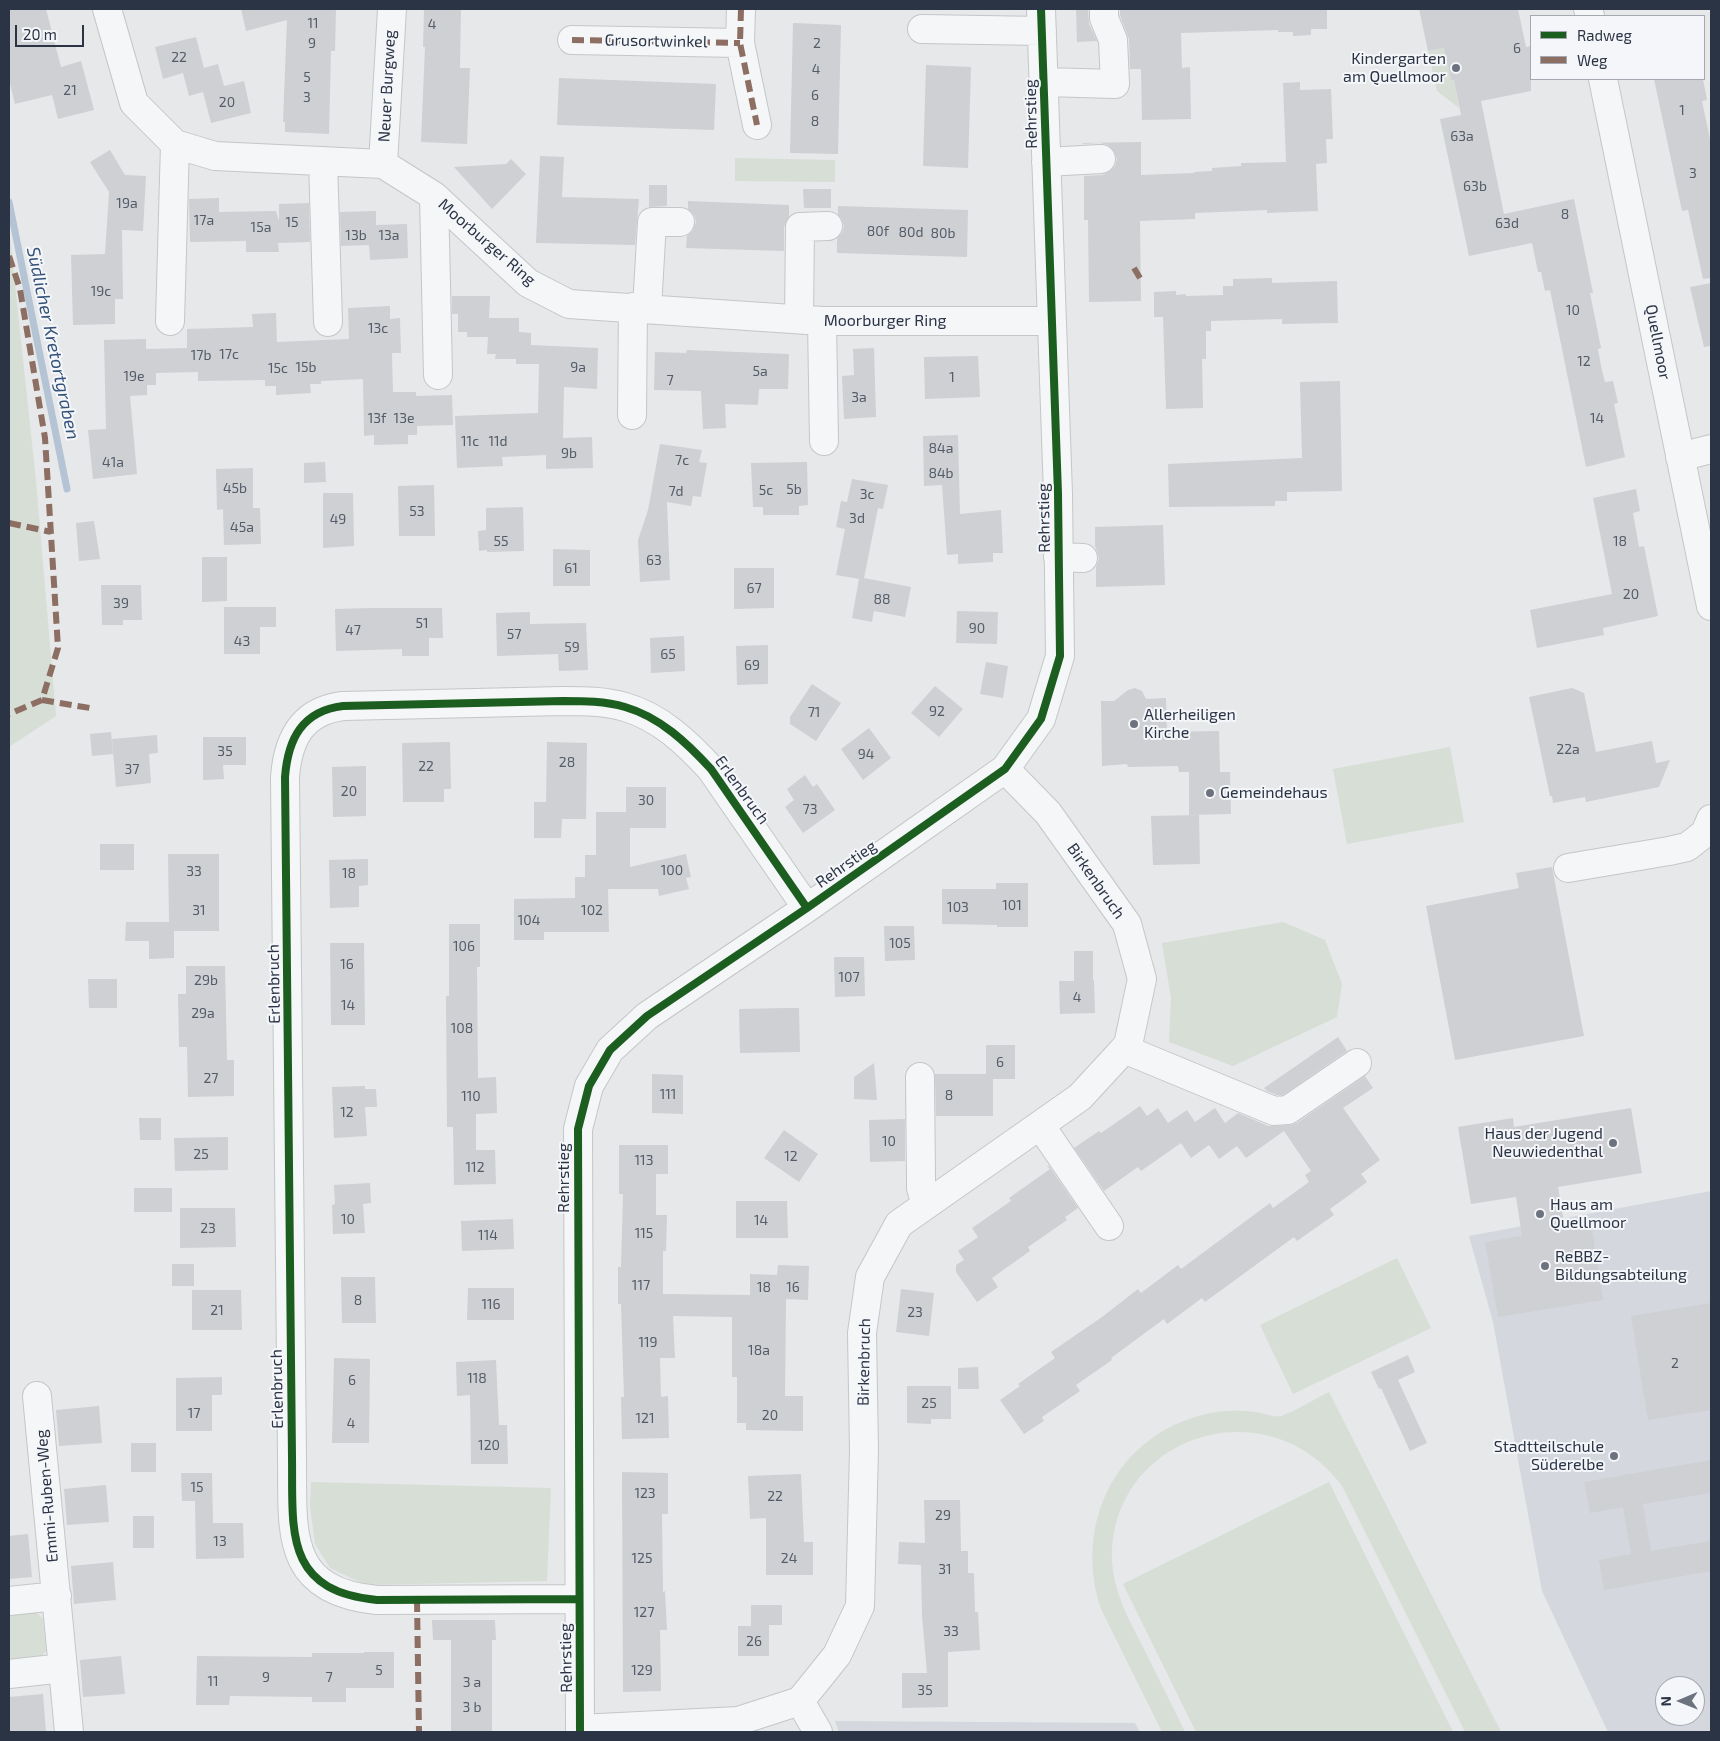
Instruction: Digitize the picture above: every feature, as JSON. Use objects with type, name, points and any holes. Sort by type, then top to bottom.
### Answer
[{"type":"street","name":"Moorburger Ring","points":[[107,9],[134,103],[175,144],[215,156],[383,164],[434,196],[528,283],[569,304],[640,307],[811,320],[1051,321]]},
{"type":"street","name":"Neuer Burgweg","points":[[383,164],[392,9]]},
{"type":"street","points":[[741,9],[740,43],[757,125]]},
{"type":"street","points":[[1044,82],[1115,84],[1113,40],[1104,18],[1104,9]]},
{"type":"street","points":[[922,29],[1042,20]]},
{"type":"street","name":"Rehrstieg","points":[[580,1730],[578,1129],[589,1086],[610,1050],[647,1016],[807,908],[1005,769],[1041,719],[1060,656],[1071,558],[1058,494],[1042,20]]},
{"type":"street","name":"Grusortwinkel","points":[[572,40],[740,43]]},
{"type":"street","points":[[1100,41],[1101,84]]},
{"type":"street","name":"Quellmoor","points":[[1603,80],[1711,606]]},
{"type":"street","points":[[170,321],[175,144]]},
{"type":"street","points":[[1046,162],[1101,159]]},
{"type":"street","points":[[323,161],[328,322]]},
{"type":"street","points":[[434,196],[438,374]]},
{"type":"street","points":[[632,415],[640,307],[652,222],[680,222]]},
{"type":"street","points":[[824,442],[800,226],[828,226]]},
{"type":"street","points":[[1680,457],[1711,449]]},
{"type":"street","name":"Erlenbruch","points":[[579,1599],[377,1600],[359,1598],[337,1591],[316,1577],[308,1569],[299,1554],[293,1525],[292,1457],[286,797],[286,761],[290,748],[301,726],[314,715],[330,708],[563,701],[625,707],[660,723],[694,750],[731,796],[807,908]]},
{"type":"street","name":"Birkenbruch","points":[[800,1701],[837,1655],[860,1606],[864,1450],[862,1333],[870,1276],[899,1224],[1080,1097],[1128,1045],[1142,979],[1127,924],[1048,813],[1005,769]]},
{"type":"street","points":[[1568,868],[1686,847],[1705,833],[1711,819]]},
{"type":"street","points":[[1124,1049],[1274,1112],[1288,1110],[1357,1063]]},
{"type":"street","points":[[920,1077],[921,1188],[926,1205]]},
{"type":"street","points":[[1040,1125],[1109,1226]]},
{"type":"street","name":"Emmi-Ruben-Weg","points":[[37,1396],[69,1732]]},
{"type":"street","points":[[9,1601],[57,1596]]},
{"type":"street","points":[[9,1674],[63,1668]]},
{"type":"street","points":[[580,1730],[738,1721],[800,1701],[818,1732]]},
{"type":"shaded area","points":[[1487,39],[1448,64],[1451,80],[1454,80],[1459,108],[1437,91],[1428,51]]},
{"type":"shaded area","points":[[735,158],[835,160],[835,182],[735,181]]},
{"type":"shaded area","points":[[9,228],[36,481],[56,716],[9,747]]},
{"type":"shaded area","points":[[1450,747],[1464,822],[1347,844],[1333,769]]},
{"type":"shaded area","points":[[1283,922],[1325,940],[1342,984],[1337,1017],[1233,1066],[1169,1042],[1171,998],[1162,943]]},
{"type":"shaded area","name":"Stadtteilschule Süderelbe","points":[[1711,1191],[1711,1732],[1608,1732],[1542,1591],[1493,1322],[1469,1236]]},
{"type":"shaded area","points":[[1397,1258],[1431,1328],[1293,1394],[1260,1325]]},
{"type":"shaded area","points":[[1329,1392],[1501,1732],[1465,1732],[1342,1486],[1311,1455],[1275,1437],[1236,1432],[1198,1438],[1164,1455],[1137,1481],[1118,1516],[1112,1559],[1115,1584],[1128,1618],[1185,1732],[1162,1732],[1101,1609],[1094,1577],[1093,1546],[1098,1515],[1109,1488],[1126,1463],[1148,1441],[1174,1425],[1206,1414],[1224,1411],[1249,1411],[1281,1416]]},
{"type":"shaded area","points":[[311,1482],[551,1488],[547,1581],[366,1585],[330,1568],[315,1544],[310,1506]]},
{"type":"shaded area","points":[[1329,1482],[1453,1732],[1196,1732],[1123,1584]]},
{"type":"shaded area","points":[[35,1611],[43,1619],[46,1651],[39,1659],[9,1662],[9,1613]]},
{"type":"shaded area","points":[[835,1721],[1135,1723],[1140,1732],[839,1732]]},
{"type":"building","points":[[9,9],[46,9],[61,67],[81,61],[94,110],[58,119],[52,95],[15,104],[9,79]]},
{"type":"building","points":[[241,9],[336,9],[335,51],[331,51],[329,134],[285,132],[285,122],[283,122],[287,20],[246,31]]},
{"type":"building","points":[[424,9],[461,9],[460,68],[470,68],[467,144],[421,142],[425,47],[423,47]]},
{"type":"building","points":[[1076,9],[1088,9],[1089,24],[1097,41],[1077,42]]},
{"type":"building","points":[[1120,9],[1327,9],[1327,29],[1311,29],[1311,35],[1293,36],[1293,32],[1278,32],[1278,30],[1181,33],[1182,68],[1190,67],[1191,119],[1142,120],[1141,69],[1130,69],[1129,39],[1120,15]]},
{"type":"building","points":[[1419,9],[1518,9],[1526,47],[1530,46],[1531,91],[1481,101],[1504,214],[1574,199],[1593,293],[1590,293],[1601,348],[1598,349],[1601,366],[1605,382],[1613,381],[1618,403],[1614,404],[1625,457],[1586,467],[1550,290],[1545,291],[1541,272],[1538,272],[1532,243],[1469,256],[1440,119],[1461,115],[1454,80],[1451,80],[1444,48],[1428,51]]},
{"type":"building","points":[[793,23],[841,25],[838,154],[790,153]]},
{"type":"building","points":[[196,37],[204,68],[218,64],[224,86],[244,81],[251,113],[211,123],[203,92],[189,96],[183,73],[163,79],[155,47]]},
{"type":"building","points":[[926,65],[971,67],[968,168],[923,166]]},
{"type":"building","points":[[559,78],[716,84],[714,130],[557,125]]},
{"type":"building","points":[[1654,80],[1703,80],[1707,100],[1702,101],[1711,144],[1711,278],[1703,279],[1688,210],[1682,211]]},
{"type":"building","points":[[1300,82],[1300,90],[1331,89],[1333,139],[1326,139],[1327,163],[1316,164],[1318,211],[1267,213],[1267,210],[1195,213],[1195,219],[1140,221],[1141,301],[1089,302],[1088,220],[1084,220],[1084,176],[1102,175],[1109,172],[1115,166],[1117,159],[1114,151],[1108,145],[1083,143],[1141,142],[1141,175],[1212,171],[1212,168],[1241,166],[1241,163],[1286,162],[1283,83]]},
{"type":"building","points":[[110,150],[125,175],[146,176],[143,231],[122,230],[123,299],[115,299],[115,324],[73,325],[71,255],[105,254],[109,192],[90,162]]},
{"type":"building","points":[[540,156],[564,157],[562,197],[639,199],[635,245],[536,243]]},
{"type":"building","points":[[511,159],[526,174],[492,209],[454,167],[506,164]]},
{"type":"building","points":[[649,185],[667,185],[667,206],[649,207]]},
{"type":"building","points":[[803,189],[831,189],[831,208],[804,208]]},
{"type":"building","points":[[219,198],[219,212],[276,211],[279,221],[279,204],[309,203],[310,242],[278,243],[279,252],[246,252],[246,241],[190,242],[189,199]]},
{"type":"building","points":[[688,201],[789,205],[789,217],[784,227],[784,251],[686,248],[687,236],[693,230],[696,222],[694,215],[688,209]]},
{"type":"building","points":[[838,206],[968,210],[967,257],[837,253],[837,238],[842,233],[844,226],[838,215]]},
{"type":"building","points":[[376,211],[376,225],[407,224],[408,258],[370,260],[369,245],[341,246],[340,212]]},
{"type":"building","points":[[1272,278],[1272,283],[1337,281],[1338,323],[1282,324],[1282,319],[1211,321],[1211,331],[1206,331],[1206,359],[1202,359],[1203,408],[1166,409],[1163,317],[1154,317],[1154,292],[1176,291],[1176,295],[1186,294],[1186,296],[1223,295],[1223,286],[1233,286],[1233,279]]},
{"type":"building","points":[[1711,283],[1711,346],[1704,347],[1690,287]]},
{"type":"building","points":[[452,296],[490,296],[489,318],[519,318],[519,332],[531,333],[531,345],[598,348],[597,389],[564,387],[563,438],[592,437],[593,468],[546,469],[546,455],[502,457],[503,466],[457,468],[455,416],[538,413],[539,364],[516,364],[516,359],[495,359],[496,354],[487,354],[488,337],[467,337],[467,332],[458,332],[458,314],[452,314]]},
{"type":"building","points":[[390,306],[390,319],[400,318],[401,353],[392,353],[393,392],[416,392],[416,396],[452,395],[453,425],[417,426],[417,435],[408,435],[408,444],[374,445],[374,435],[364,436],[363,379],[321,381],[321,384],[310,384],[311,393],[276,395],[276,386],[265,386],[265,380],[198,381],[198,372],[156,373],[156,385],[147,385],[147,395],[130,396],[137,474],[93,479],[88,430],[106,429],[104,340],[146,339],[146,349],[187,348],[187,329],[253,327],[252,314],[276,313],[277,342],[349,339],[348,308]]},
{"type":"building","points":[[874,348],[876,417],[844,419],[842,376],[854,375],[853,349]]},
{"type":"building","points":[[687,350],[789,354],[788,389],[759,389],[758,405],[725,404],[726,428],[703,429],[701,391],[654,390],[655,352],[686,353]]},
{"type":"building","points":[[978,356],[980,397],[925,399],[924,357]]},
{"type":"building","points":[[1340,381],[1342,491],[1287,492],[1287,501],[1275,501],[1275,506],[1169,507],[1168,464],[1302,458],[1300,382]]},
{"type":"building","points":[[958,435],[960,514],[1001,510],[1003,553],[993,553],[993,562],[958,564],[958,554],[947,555],[942,485],[924,486],[923,436]]},
{"type":"building","points":[[660,444],[702,450],[699,462],[707,463],[701,497],[693,496],[691,506],[667,502],[670,580],[640,582],[638,540],[648,510]]},
{"type":"building","points":[[325,462],[326,482],[304,483],[304,463]]},
{"type":"building","points":[[807,462],[808,505],[799,506],[799,515],[763,515],[763,507],[753,507],[751,463]]},
{"type":"building","points":[[253,468],[253,508],[260,508],[261,544],[224,545],[223,509],[217,510],[216,469]]},
{"type":"building","points":[[852,479],[888,485],[883,509],[878,508],[864,578],[911,587],[905,617],[874,611],[872,622],[852,618],[859,579],[836,575],[845,529],[836,527],[841,501],[847,502]]},
{"type":"building","points":[[434,485],[435,536],[399,536],[398,486]]},
{"type":"building","points":[[1636,489],[1640,511],[1633,513],[1639,547],[1644,546],[1658,616],[1603,628],[1604,635],[1537,648],[1530,610],[1612,594],[1593,498]]},
{"type":"building","points":[[323,493],[353,493],[354,546],[323,548]]},
{"type":"building","points":[[523,507],[524,551],[479,551],[478,531],[486,530],[486,508]]},
{"type":"building","points":[[94,521],[100,559],[79,561],[76,523]]},
{"type":"building","points":[[1163,525],[1165,585],[1096,587],[1096,567],[1099,558],[1095,546],[1095,527]]},
{"type":"building","points":[[553,549],[590,550],[590,586],[553,586]]},
{"type":"building","points":[[202,557],[227,557],[227,601],[202,602]]},
{"type":"building","points":[[734,568],[774,568],[774,608],[734,609]]},
{"type":"building","points":[[101,585],[141,585],[142,620],[123,620],[123,625],[102,625]]},
{"type":"building","points":[[224,607],[276,607],[276,627],[260,627],[260,654],[224,654]]},
{"type":"building","points":[[442,608],[443,638],[429,638],[429,656],[402,656],[402,649],[336,651],[335,609]]},
{"type":"building","points":[[957,611],[998,612],[997,644],[956,643]]},
{"type":"building","points":[[530,612],[530,624],[586,623],[588,670],[559,671],[558,654],[497,656],[496,613]]},
{"type":"building","points":[[684,636],[685,671],[651,673],[650,638]]},
{"type":"building","points":[[768,645],[768,684],[737,685],[736,646]]},
{"type":"building","points":[[986,662],[1008,666],[1003,698],[980,694]]},
{"type":"building","points":[[812,684],[841,703],[816,741],[790,724],[790,717]]},
{"type":"building","points":[[935,686],[963,709],[939,737],[911,713]]},
{"type":"building","points":[[1135,688],[1142,691],[1146,699],[1166,698],[1167,732],[1219,731],[1220,772],[1230,772],[1231,814],[1189,815],[1189,772],[1179,772],[1178,766],[1128,767],[1127,764],[1102,766],[1101,701],[1114,701],[1128,690]]},
{"type":"building","points":[[1572,688],[1584,693],[1596,752],[1652,741],[1656,763],[1670,760],[1659,787],[1586,802],[1585,797],[1553,803],[1529,697]]},
{"type":"building","points":[[869,728],[891,758],[863,780],[841,749]]},
{"type":"building","points":[[111,732],[113,754],[92,756],[90,734]]},
{"type":"building","points":[[157,735],[158,753],[149,754],[151,783],[116,787],[112,739]]},
{"type":"building","points":[[203,737],[246,737],[246,765],[223,765],[224,779],[203,780]]},
{"type":"building","points":[[450,742],[451,789],[444,789],[444,802],[403,802],[402,743]]},
{"type":"building","points":[[547,742],[587,743],[586,819],[562,819],[561,838],[534,838],[534,802],[546,802]]},
{"type":"building","points":[[366,766],[366,816],[333,817],[332,767]]},
{"type":"building","points":[[805,775],[813,787],[817,784],[835,810],[803,833],[785,807],[794,800],[787,789]]},
{"type":"building","points":[[626,787],[666,787],[666,828],[630,828],[630,867],[686,854],[691,877],[686,878],[689,889],[659,896],[658,889],[608,889],[609,932],[544,932],[544,940],[514,940],[514,899],[575,898],[575,877],[585,877],[585,855],[596,855],[596,812],[626,812]]},
{"type":"building","points":[[1199,815],[1200,864],[1153,865],[1151,816]]},
{"type":"building","points":[[100,844],[134,844],[134,870],[100,870]]},
{"type":"building","points":[[168,854],[219,854],[219,931],[174,931],[174,958],[149,959],[149,941],[125,941],[126,922],[169,922]]},
{"type":"building","points":[[368,859],[368,885],[359,886],[359,907],[330,908],[329,860]]},
{"type":"building","points":[[1552,867],[1584,1036],[1455,1060],[1426,906],[1519,888],[1516,873]]},
{"type":"building","points":[[996,883],[1028,883],[1028,927],[942,924],[942,889],[996,889]]},
{"type":"building","points":[[449,924],[480,924],[480,967],[477,967],[478,1078],[496,1077],[497,1113],[476,1114],[476,1150],[495,1150],[496,1184],[454,1185],[453,1127],[447,1127],[446,996],[449,996]]},
{"type":"building","points":[[884,926],[914,926],[915,960],[885,961]]},
{"type":"building","points":[[330,943],[364,943],[365,1025],[331,1025]]},
{"type":"building","points":[[1074,951],[1093,951],[1095,1013],[1060,1014],[1059,981],[1074,981]]},
{"type":"building","points":[[834,957],[864,957],[865,996],[835,997]]},
{"type":"building","points":[[186,966],[225,966],[227,1060],[234,1060],[234,1096],[188,1097],[187,1047],[179,1047],[178,994],[186,994]]},
{"type":"building","points":[[88,979],[117,979],[117,1008],[89,1008]]},
{"type":"building","points":[[799,1008],[800,1052],[740,1053],[739,1009]]},
{"type":"building","points":[[1338,1037],[1347,1051],[1283,1095],[1277,1095],[1264,1088]]},
{"type":"building","points":[[986,1045],[1015,1045],[1015,1079],[993,1079],[993,1116],[936,1116],[935,1074],[986,1074]]},
{"type":"building","points":[[874,1063],[877,1100],[854,1099],[854,1077]]},
{"type":"building","points":[[652,1074],[683,1075],[683,1114],[652,1113]]},
{"type":"building","points":[[1365,1076],[1373,1088],[1343,1108],[1380,1160],[1361,1174],[1367,1182],[1330,1209],[1334,1215],[1297,1241],[1294,1237],[1205,1302],[1202,1298],[1167,1324],[1164,1319],[1111,1358],[1112,1360],[1076,1385],[1080,1391],[1042,1417],[1044,1421],[1024,1434],[1000,1400],[1020,1386],[1018,1384],[1055,1358],[1051,1352],[1102,1317],[1138,1289],[1141,1293],[1178,1265],[1181,1269],[1270,1203],[1273,1208],[1309,1182],[1305,1175],[1311,1171],[1284,1131],[1246,1158],[1237,1146],[1219,1159],[1209,1145],[1191,1158],[1181,1143],[1141,1171],[1138,1167],[1104,1191],[1074,1148],[1099,1131],[1101,1133],[1140,1106],[1147,1116],[1158,1108],[1168,1123],[1187,1110],[1195,1122],[1215,1108],[1225,1123],[1238,1113],[1268,1126],[1290,1125],[1297,1123]]},
{"type":"building","points":[[365,1086],[365,1089],[376,1089],[377,1107],[365,1107],[367,1136],[334,1138],[332,1087]]},
{"type":"building","name":"Haus am Quellmoor","points":[[1631,1108],[1642,1173],[1558,1187],[1565,1229],[1591,1224],[1603,1300],[1498,1317],[1485,1242],[1522,1236],[1516,1197],[1471,1204],[1458,1127],[1513,1118],[1514,1127]]},
{"type":"building","points":[[139,1118],[161,1118],[161,1140],[140,1140]]},
{"type":"building","points":[[905,1119],[905,1161],[870,1162],[869,1120]]},
{"type":"building","points":[[784,1130],[818,1154],[799,1182],[764,1158]]},
{"type":"building","points":[[228,1137],[228,1170],[175,1171],[174,1138]]},
{"type":"building","points":[[619,1145],[668,1145],[668,1174],[656,1174],[656,1215],[667,1215],[666,1251],[663,1251],[663,1294],[750,1295],[750,1274],[777,1275],[778,1265],[809,1266],[808,1300],[786,1299],[785,1396],[803,1396],[803,1431],[746,1430],[746,1423],[737,1423],[737,1377],[732,1377],[732,1317],[673,1316],[675,1358],[660,1358],[661,1397],[668,1396],[669,1438],[622,1439],[621,1397],[624,1397],[621,1304],[618,1304],[618,1267],[621,1267],[623,1194],[619,1194]]},
{"type":"building","points":[[1047,1166],[1049,1166],[1078,1208],[1065,1217],[1067,1220],[1028,1247],[1030,1251],[992,1278],[998,1287],[977,1302],[956,1272],[956,1265],[964,1260],[958,1251],[978,1237],[972,1228],[1011,1201],[1009,1198],[1050,1169]]},
{"type":"building","points":[[370,1183],[371,1203],[363,1204],[365,1233],[333,1234],[332,1205],[335,1204],[334,1185]]},
{"type":"building","points":[[134,1188],[172,1188],[172,1212],[134,1212]]},
{"type":"building","points":[[736,1201],[787,1201],[788,1238],[736,1238]]},
{"type":"building","points":[[180,1208],[235,1208],[236,1247],[180,1248]]},
{"type":"building","points":[[513,1219],[514,1249],[462,1251],[461,1221]]},
{"type":"building","points":[[172,1264],[194,1264],[194,1286],[172,1286]]},
{"type":"building","points":[[341,1277],[375,1277],[376,1323],[342,1323]]},
{"type":"building","points":[[468,1288],[514,1288],[514,1320],[467,1320]]},
{"type":"building","points":[[901,1289],[934,1293],[929,1336],[896,1332]]},
{"type":"building","points":[[192,1290],[241,1290],[242,1330],[192,1330]]},
{"type":"building","points":[[1711,1303],[1711,1410],[1648,1420],[1631,1316]]},
{"type":"building","points":[[1408,1355],[1415,1372],[1398,1380],[1427,1443],[1410,1451],[1381,1388],[1379,1389],[1371,1372]]},
{"type":"building","points":[[334,1358],[370,1359],[369,1443],[332,1443]]},
{"type":"building","points":[[496,1360],[499,1425],[507,1425],[508,1464],[471,1464],[470,1395],[457,1396],[456,1362]]},
{"type":"building","points":[[978,1367],[979,1389],[958,1389],[958,1368]]},
{"type":"building","points":[[222,1377],[222,1395],[212,1395],[212,1431],[176,1431],[176,1378]]},
{"type":"building","points":[[907,1386],[951,1386],[951,1419],[931,1419],[931,1424],[907,1423]]},
{"type":"building","points":[[99,1406],[102,1443],[59,1446],[56,1410]]},
{"type":"building","points":[[131,1443],[156,1443],[156,1472],[131,1472]]},
{"type":"building","points":[[1711,1460],[1711,1493],[1643,1504],[1651,1551],[1711,1541],[1711,1571],[1604,1590],[1599,1560],[1631,1554],[1623,1507],[1590,1513],[1584,1482]]},
{"type":"building","points":[[622,1472],[668,1473],[668,1514],[662,1514],[663,1592],[665,1591],[667,1630],[660,1630],[661,1691],[623,1692]]},
{"type":"building","points":[[181,1473],[212,1473],[213,1523],[243,1523],[244,1558],[196,1559],[195,1501],[182,1501]]},
{"type":"building","points":[[801,1474],[804,1542],[813,1542],[813,1575],[766,1575],[766,1518],[750,1519],[748,1476]]},
{"type":"building","points":[[106,1485],[109,1522],[67,1525],[64,1489]]},
{"type":"building","points":[[924,1500],[960,1500],[961,1551],[968,1551],[968,1573],[974,1573],[975,1612],[978,1612],[980,1650],[948,1652],[948,1707],[902,1708],[902,1673],[927,1673],[922,1616],[921,1565],[898,1564],[899,1542],[925,1543]]},
{"type":"building","points":[[133,1516],[154,1516],[154,1548],[133,1548]]},
{"type":"building","points":[[28,1534],[32,1577],[9,1579],[9,1536]]},
{"type":"building","points":[[113,1562],[116,1600],[74,1604],[71,1566]]},
{"type":"building","points":[[751,1605],[782,1605],[782,1625],[769,1625],[769,1656],[738,1656],[738,1626],[751,1626]]},
{"type":"building","points":[[432,1620],[495,1620],[496,1640],[492,1640],[492,1732],[451,1732],[451,1640],[433,1640]]},
{"type":"building","points":[[394,1652],[394,1688],[346,1688],[346,1702],[312,1702],[312,1697],[230,1696],[229,1705],[196,1705],[197,1656],[312,1657],[312,1653]]},
{"type":"building","points":[[121,1656],[125,1694],[83,1697],[80,1660]]},
{"type":"building","points":[[43,1694],[46,1732],[9,1732],[9,1697]]},
{"type":"waterway","name":"Südlicher Kretortgraben","points":[[9,202],[67,489]]},
{"type":"marked path","points":[[741,9],[740,43],[757,125]]},
{"type":"marked path","points":[[572,40],[740,43]]},
{"type":"marked path","points":[[9,256],[20,289],[45,438],[58,648],[42,700],[9,714]]},
{"type":"marked path","points":[[1134,268],[1140,278]]},
{"type":"marked path","points":[[9,523],[51,532]]},
{"type":"marked path","points":[[42,700],[90,708]]},
{"type":"marked path","points":[[417,1600],[419,1732]]},
{"type":"cycle path","points":[[580,1732],[578,1129],[589,1086],[610,1050],[647,1016],[807,908],[1005,769],[1041,719],[1060,656],[1058,494],[1041,9]]},
{"type":"cycle path","points":[[579,1599],[377,1600],[346,1594],[324,1584],[309,1570],[300,1552],[292,1509],[285,777],[290,751],[294,739],[307,721],[317,714],[343,706],[587,701],[625,707],[638,711],[661,724],[711,769],[807,908]]},
{"type":"place","name":"Kindergarten am Quellmoor","points":[[1456,68]]},
{"type":"place","name":"Allerheiligen Kirche","points":[[1134,724]]},
{"type":"place","name":"Gemeindehaus","points":[[1210,793]]},
{"type":"place","name":"Haus der Jugend Neuwiedenthal","points":[[1613,1143]]},
{"type":"place","name":"Haus am Quellmoor","points":[[1540,1214]]},
{"type":"place","name":"ReBBZ- Bildungsabteilung","points":[[1545,1266]]},
{"type":"place","name":"Stadtteilschule Süderelbe","points":[[1614,1456]]}]
